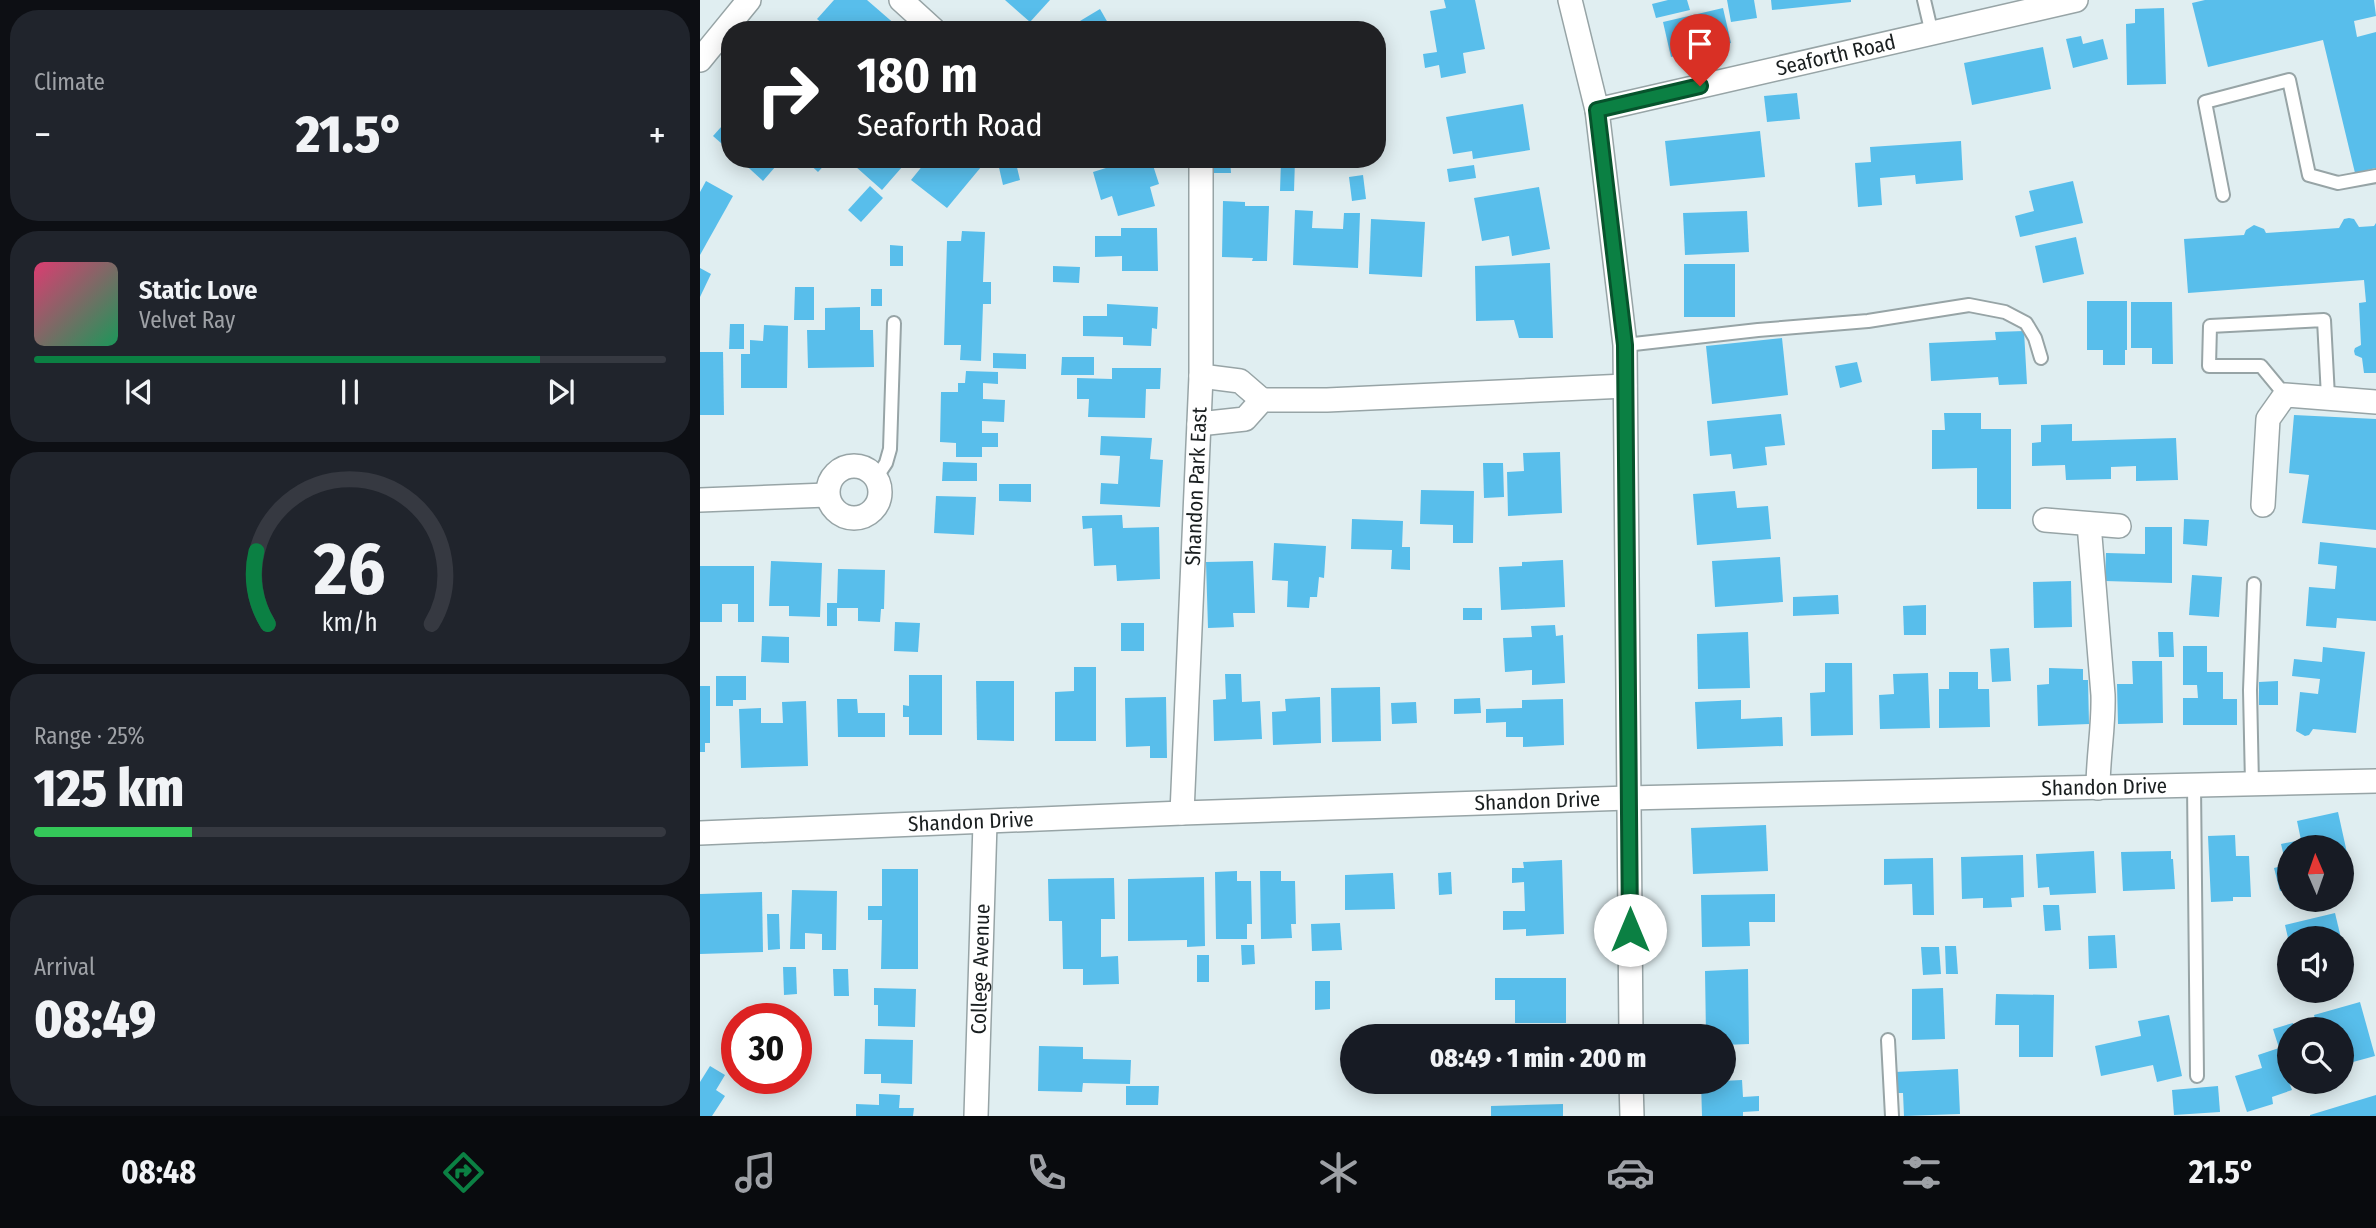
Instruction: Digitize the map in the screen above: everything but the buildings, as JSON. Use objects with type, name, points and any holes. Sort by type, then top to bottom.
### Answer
[{"type":"street","points":[[732,21],[749,0]]},
{"type":"street","points":[[901,0],[924,21]]},
{"type":"street","points":[[1570,0],[1597,110],[1625,345],[1631,1024]]},
{"type":"street","name":"Seaforth Road","points":[[1597,110],[2076,0]]},
{"type":"street","points":[[700,60],[721,34]]},
{"type":"street","name":"Shandon Park East","points":[[1182,813],[1201,376],[1201,168]]},
{"type":"street","points":[[1201,376],[1240,381],[1262,400],[1327,400],[1625,386]]},
{"type":"street","points":[[2263,505],[2268,419],[2285,395],[2376,402]]},
{"type":"street","points":[[1199,424],[1245,419],[1262,400]]},
{"type":"street","points":[[860,466],[868,469],[876,478],[880,499],[876,507],[861,518],[843,517],[830,504],[827,495],[831,478],[844,468],[860,466]]},
{"type":"street","points":[[700,500],[827,495]]},
{"type":"street","points":[[2045,520],[2119,526]]},
{"type":"street","points":[[2089,524],[2104,722],[2098,762],[2098,788]]},
{"type":"street","name":"Shandon Drive","points":[[700,833],[1628,798],[2376,781]]},
{"type":"street","name":"College Avenue","points":[[976,1116],[985,822]]},
{"type":"street","points":[[1631,1094],[1632,1116]]},
{"type":"lane","points":[[1924,0],[1931,34]]},
{"type":"lane","points":[[2223,195],[2205,102],[2289,80],[2309,175],[2338,183],[2376,176]]},
{"type":"lane","points":[[1625,345],[1770,328],[1868,321],[1969,305],[2005,312],[2026,323],[2035,338],[2040,358]]},
{"type":"lane","points":[[2285,395],[2261,366],[2210,366],[2210,326],[2324,320],[2328,397]]},
{"type":"lane","points":[[876,478],[886,463],[890,449],[894,323]]},
{"type":"lane","points":[[2252,784],[2250,690],[2255,584]]},
{"type":"lane","points":[[2194,785],[2197,1076]]},
{"type":"lane","points":[[1888,1040],[1892,1116]]},
{"type":"route","points":[[1630,930],[1625,345],[1597,110],[1700,86]]}]
